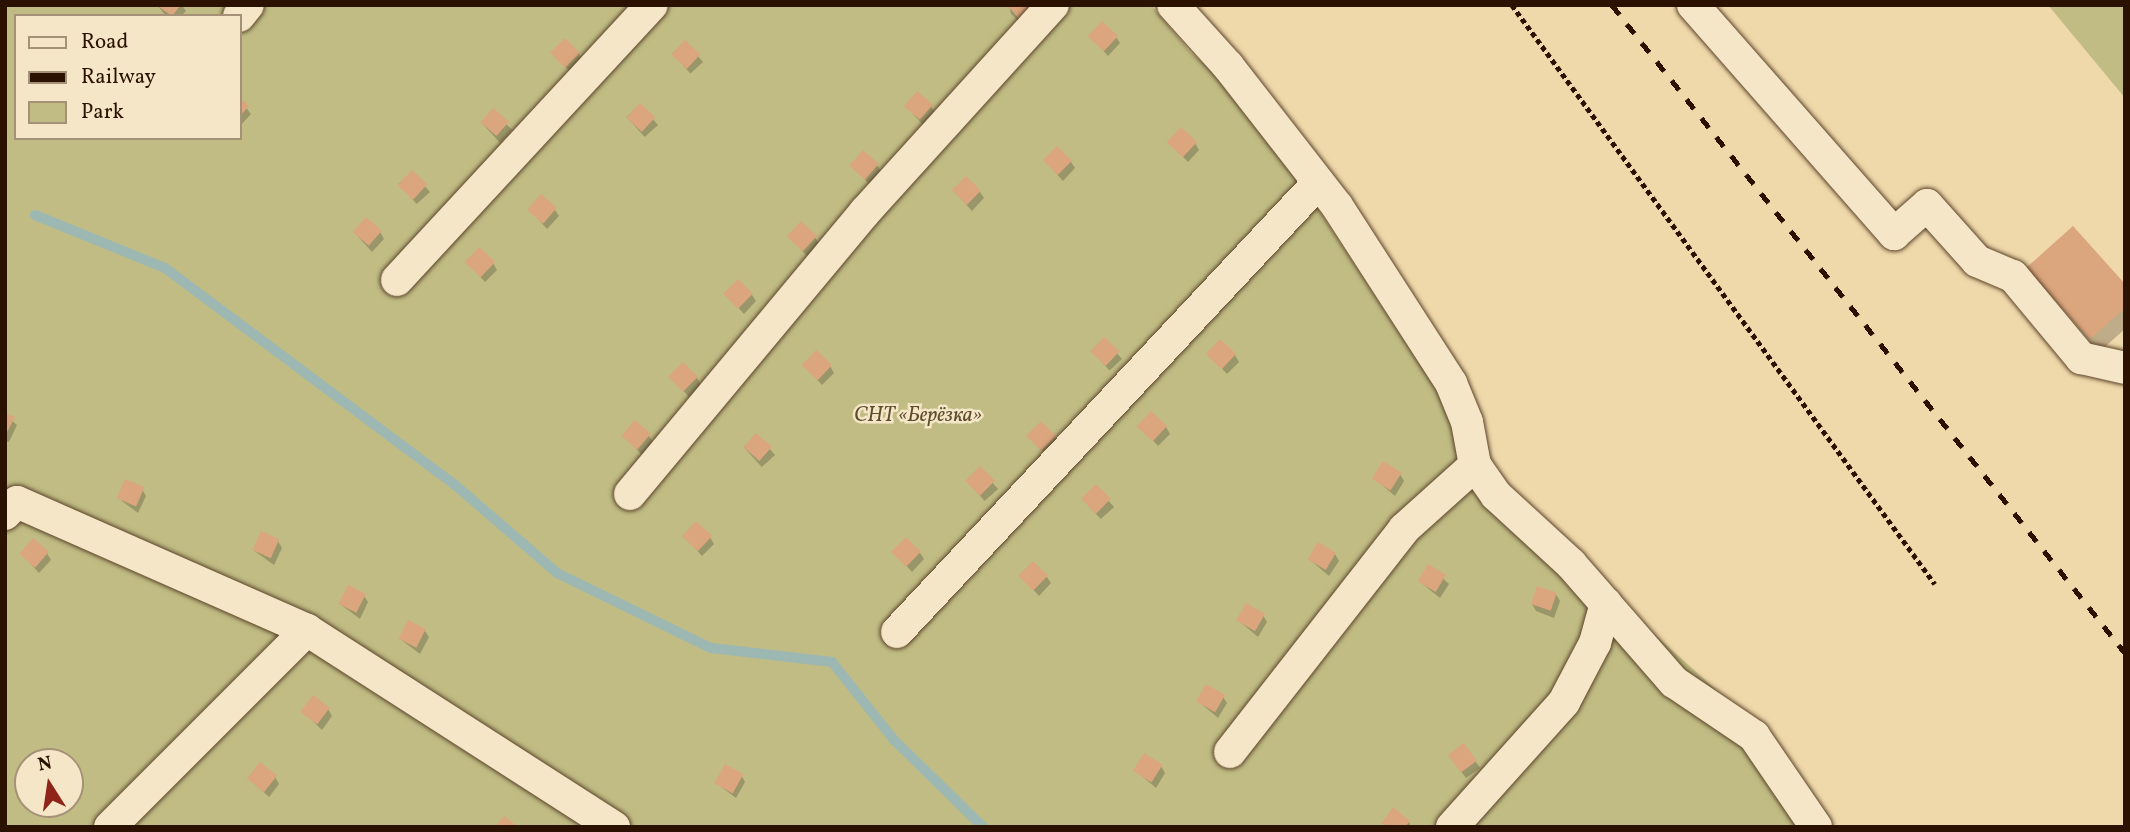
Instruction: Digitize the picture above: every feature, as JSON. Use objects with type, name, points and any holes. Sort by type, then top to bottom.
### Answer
[{"type":"lane","points":[[397,280],[652,5]]},
{"type":"lane","points":[[630,494],[865,212],[1053,5]]},
{"type":"lane","points":[[1172,5],[1228,66],[1318,183],[1451,383],[1467,422],[1475,465],[1496,495],[1606,603],[1674,682],[1754,736],[1816,827]]},
{"type":"lane","points":[[1693,5],[1894,234],[1927,205],[1977,261],[2013,276],[2081,358],[2125,368]]},
{"type":"lane","points":[[897,632],[1318,183]]},
{"type":"lane","points":[[1230,752],[1404,529],[1475,465]]},
{"type":"lane","points":[[5,514],[18,502],[307,630],[573,818],[614,827]]},
{"type":"lane","points":[[1452,827],[1564,702],[1595,643],[1606,603]]},
{"type":"lane","points":[[110,827],[307,630]]},
{"type":"path","points":[[1512,5],[1935,584]]},
{"type":"green space","name":"СНТ «Берёзка»","points":[[5,5],[1151,5],[1191,53],[1247,100],[1456,420],[1456,455],[1745,716],[1831,827],[5,827]]},
{"type":"green space","points":[[2048,5],[2125,5],[2125,98]]},
{"type":"building","points":[[156,5],[181,5],[174,14]]},
{"type":"building","points":[[1007,5],[1033,5],[1021,21]]},
{"type":"building","points":[[1102,21],[1118,36],[1104,51],[1088,36]]},
{"type":"building","points":[[565,38],[580,53],[565,68],[550,53]]},
{"type":"building","points":[[685,40],[700,54],[687,69],[671,55]]},
{"type":"building","points":[[917,91],[933,105],[920,120],[904,106]]},
{"type":"building","points":[[242,100],[249,106],[242,114]]},
{"type":"building","points":[[640,103],[655,117],[642,132],[626,118]]},
{"type":"building","points":[[493,108],[509,122],[496,136],[481,122]]},
{"type":"building","points":[[1181,127],[1197,142],[1183,157],[1167,142]]},
{"type":"building","points":[[1057,146],[1072,161],[1058,175],[1043,160]]},
{"type":"building","points":[[863,150],[879,164],[865,180],[849,166]]},
{"type":"building","points":[[412,170],[427,184],[413,200],[398,185]]},
{"type":"building","points":[[966,176],[981,191],[967,205],[952,190]]},
{"type":"building","points":[[541,194],[557,208],[543,224],[527,210]]},
{"type":"building","points":[[366,217],[382,231],[369,246],[353,232]]},
{"type":"building","points":[[801,221],[817,236],[803,251],[787,236]]},
{"type":"building","points":[[2073,226],[2125,284],[2125,308],[2090,339],[2026,268]]},
{"type":"building","points":[[479,247],[495,262],[481,277],[465,262]]},
{"type":"building","points":[[738,279],[753,294],[738,309],[723,294]]},
{"type":"building","points":[[1104,337],[1119,351],[1106,366],[1090,352]]},
{"type":"building","points":[[1220,339],[1236,354],[1222,369],[1206,354]]},
{"type":"building","points":[[816,350],[832,365],[818,380],[802,365]]},
{"type":"building","points":[[683,362],[698,377],[683,392],[668,377]]},
{"type":"building","points":[[1151,411],[1167,426],[1153,441],[1137,426]]},
{"type":"building","points":[[5,413],[15,417],[5,436]]},
{"type":"building","points":[[635,420],[651,434],[637,450],[621,436]]},
{"type":"building","points":[[1041,421],[1056,436],[1041,451],[1026,436]]},
{"type":"building","points":[[756,433],[772,447],[759,461],[744,447]]},
{"type":"building","points":[[1383,461],[1402,473],[1391,490],[1372,479]]},
{"type":"building","points":[[980,466],[995,481],[980,496],[965,481]]},
{"type":"building","points":[[125,479],[144,487],[136,507],[117,498]]},
{"type":"building","points":[[1096,484],[1111,499],[1096,514],[1081,499]]},
{"type":"building","points":[[696,521],[712,536],[698,551],[682,536]]},
{"type":"building","points":[[261,531],[279,539],[271,558],[252,550]]},
{"type":"building","points":[[906,537],[921,552],[906,567],[891,552]]},
{"type":"building","points":[[33,538],[49,552],[35,568],[19,554]]},
{"type":"building","points":[[1318,542],[1336,553],[1326,570],[1308,559]]},
{"type":"building","points":[[1033,561],[1048,576],[1033,591],[1018,576]]},
{"type":"building","points":[[1428,564],[1446,575],[1436,592],[1418,581]]},
{"type":"building","points":[[348,585],[366,594],[356,613],[338,604]]},
{"type":"building","points":[[1537,586],[1557,593],[1551,611],[1531,604]]},
{"type":"building","points":[[1246,603],[1265,614],[1255,631],[1236,620]]},
{"type":"building","points":[[408,620],[426,629],[416,648],[398,639]]},
{"type":"building","points":[[1206,684],[1225,695],[1215,712],[1196,701]]},
{"type":"building","points":[[313,695],[330,708],[317,724],[300,712]]},
{"type":"building","points":[[1464,743],[1477,761],[1461,773],[1448,755]]},
{"type":"building","points":[[1144,753],[1163,765],[1152,782],[1133,771]]},
{"type":"building","points":[[260,762],[277,776],[264,792],[247,778]]},
{"type":"building","points":[[725,764],[743,774],[733,793],[714,783]]},
{"type":"building","points":[[1393,807],[1410,821],[1405,827],[1381,824]]},
{"type":"building","points":[[504,816],[518,827],[495,827]]},
{"type":"waterway","points":[[35,215],[165,268],[454,484],[557,573],[711,648],[832,662],[894,740],[983,827]]},
{"type":"railway","points":[[1612,5],[2125,653]]}]
